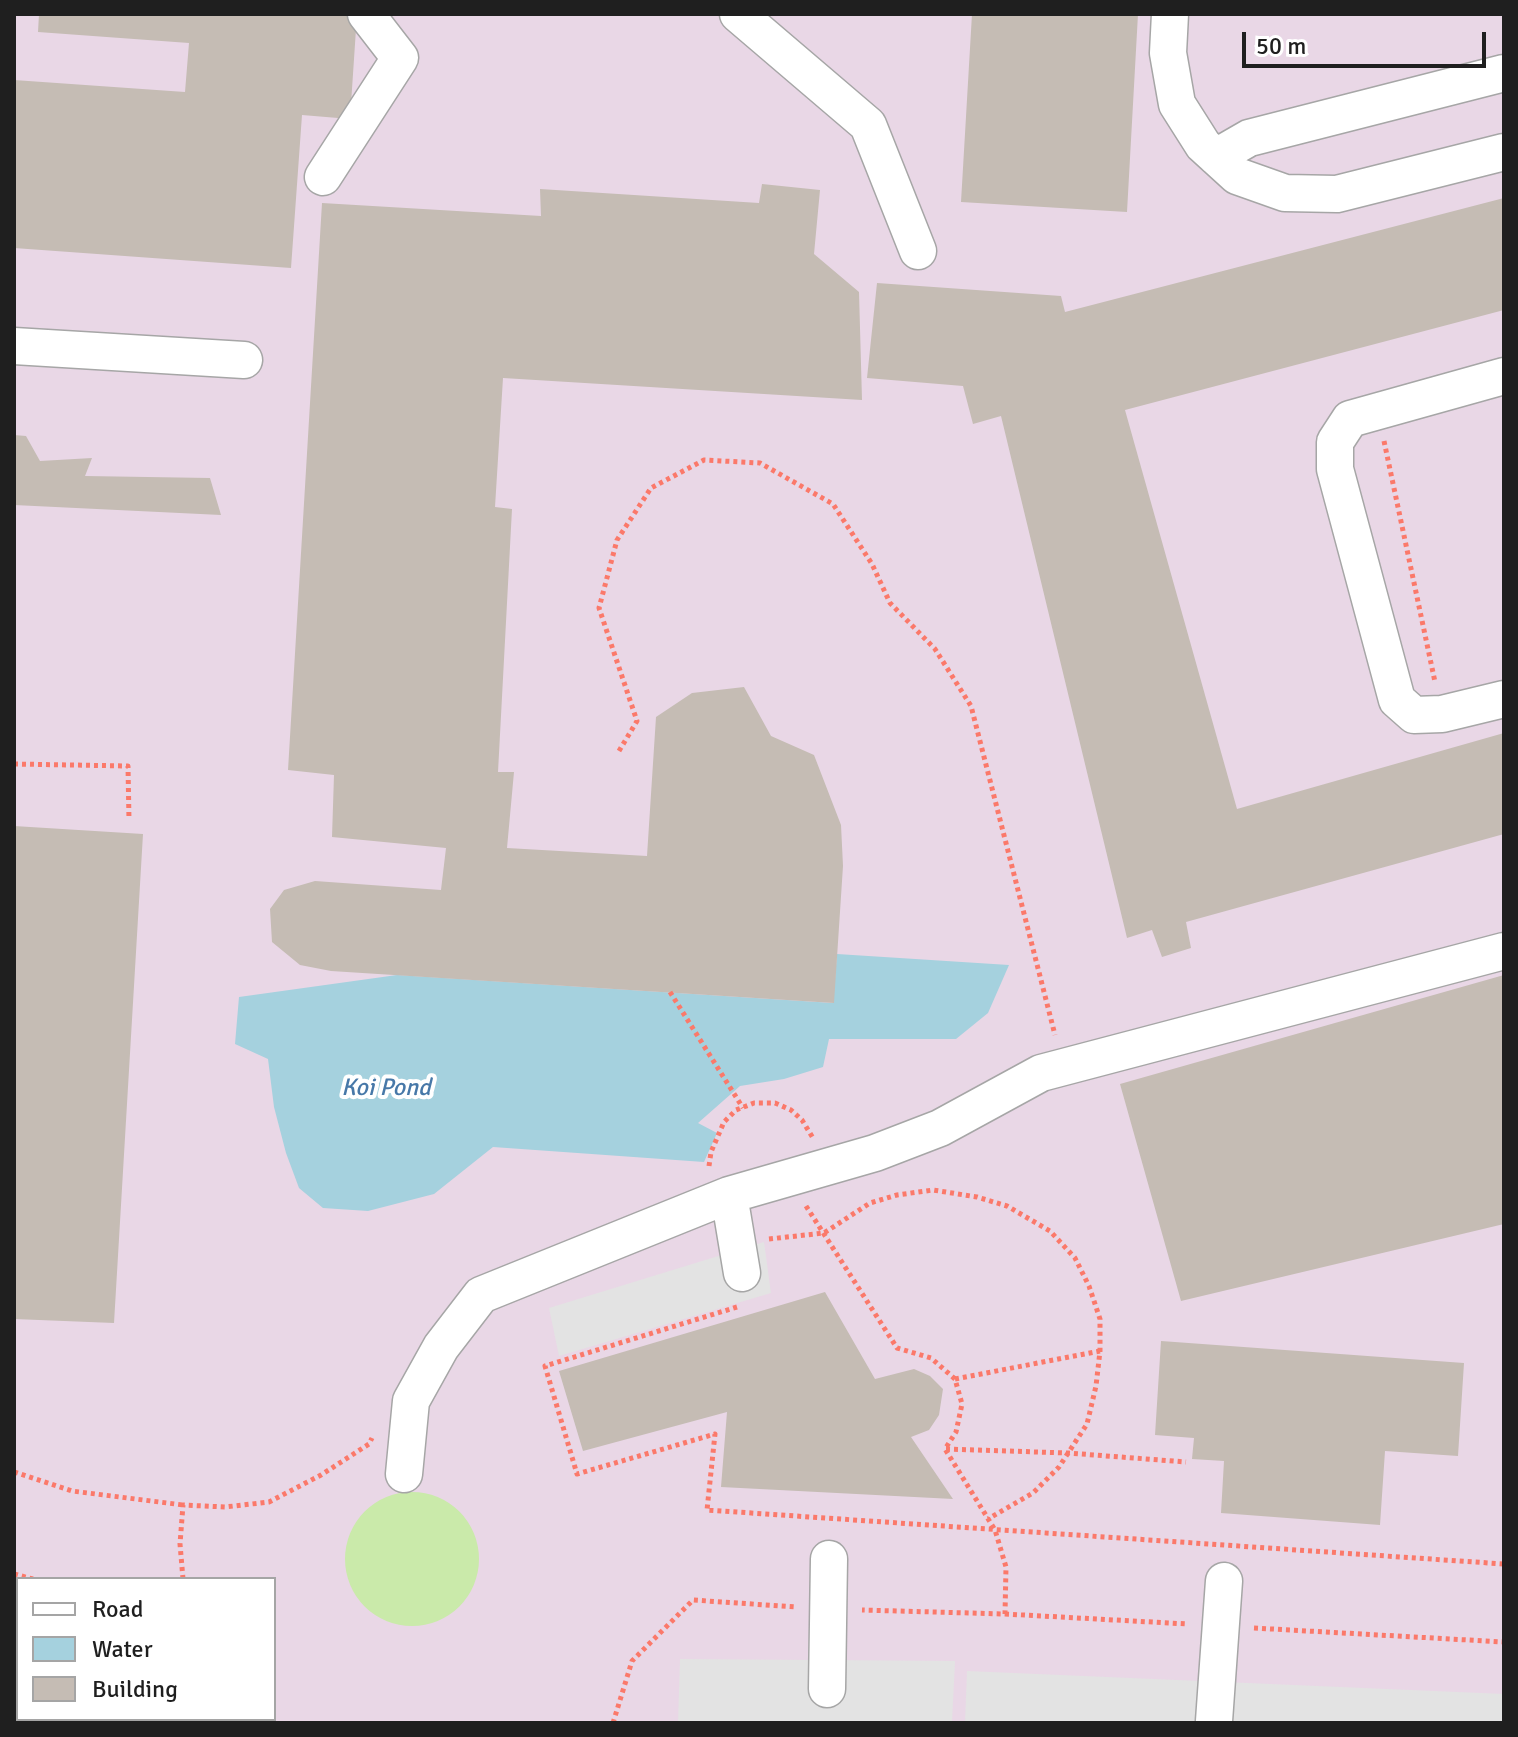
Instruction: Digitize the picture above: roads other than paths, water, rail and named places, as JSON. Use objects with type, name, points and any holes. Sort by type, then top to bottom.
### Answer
[{"type":"lane","points":[[323,177],[400,58],[366,14]]},
{"type":"lane","points":[[738,14],[868,125],[918,251]]},
{"type":"lane","points":[[1170,14],[1168,53],[1177,104],[1203,145],[1237,176],[1285,193],[1337,194],[1504,152]]},
{"type":"lane","points":[[1216,157],[1249,138],[1504,73]]},
{"type":"lane","points":[[14,346],[244,360]]},
{"type":"lane","points":[[1504,376],[1350,419],[1335,442],[1335,469],[1397,700],[1414,715],[1442,714],[1504,699]]},
{"type":"lane","points":[[404,1474],[411,1401],[441,1347],[481,1295],[729,1195],[875,1153],[940,1128],[1041,1073],[1504,951]]},
{"type":"lane","points":[[729,1195],[743,1289]]},
{"type":"lane","points":[[827,1689],[829,1559]]},
{"type":"lane","points":[[1214,1721],[1224,1581]]},
{"type":"water","name":"Koi Pond","points":[[837,954],[1009,965],[988,1013],[956,1039],[829,1039],[823,1067],[784,1079],[740,1086],[698,1123],[717,1133],[704,1162],[493,1147],[434,1194],[368,1211],[323,1208],[299,1188],[286,1153],[274,1107],[268,1059],[235,1044],[239,997],[397,975],[833,1003]]}]
